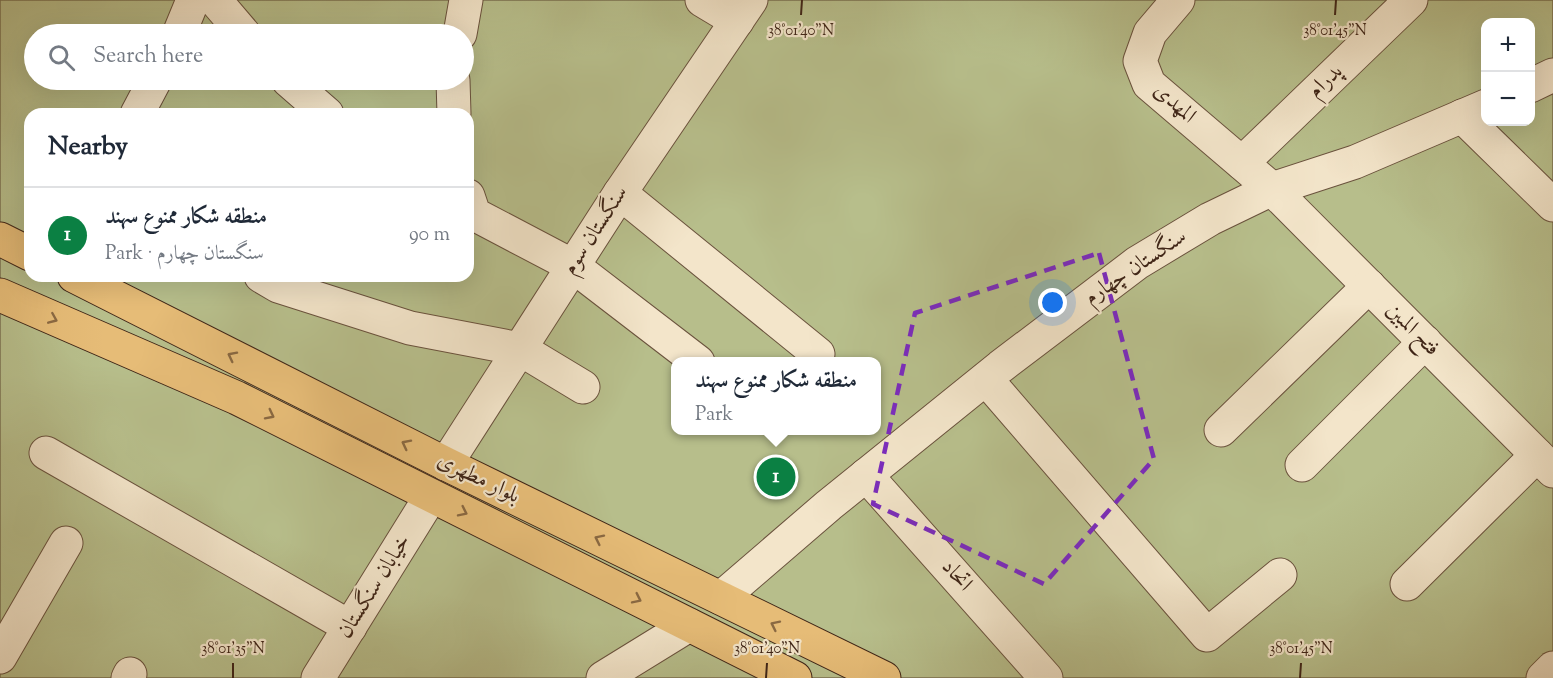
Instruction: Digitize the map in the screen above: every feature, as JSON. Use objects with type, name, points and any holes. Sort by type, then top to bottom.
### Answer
[{"type":"main road","points":[[0,239],[24,251]]},
{"type":"main road","name":"بلوار مطهری","points":[[86,282],[446,464],[884,678]]},
{"type":"main road","name":"بلوار مطهری","points":[[0,295],[237,398],[795,678]]},
{"type":"main road","points":[[431,496],[446,464]]},
{"type":"main road","points":[[689,625],[721,598]]},
{"type":"street","points":[[183,24],[193,0]]},
{"type":"street","points":[[215,0],[235,24]]},
{"type":"street","points":[[462,24],[466,0]]},
{"type":"street","points":[[702,0],[744,11]]},
{"type":"street","name":"المهدی","points":[[1178,0],[1150,33],[1140,62],[1149,84],[1272,189]]},
{"type":"street","name":"پدرام","points":[[1242,163],[1411,0]]},
{"type":"street","name":"سنگستان سوم","points":[[446,464],[621,193],[744,11]]},
{"type":"street","points":[[1535,84],[1553,75]]},
{"type":"street","points":[[140,108],[150,90]]},
{"type":"street","points":[[299,90],[320,108]]},
{"type":"street","points":[[453,90],[454,108]]},
{"type":"street","points":[[1474,111],[1553,205]]},
{"type":"street","name":"سنگستان چهارم","points":[[721,598],[866,475],[1137,263],[1210,219],[1272,189],[1355,162],[1474,111]]},
{"type":"street","name":"فتح المبین","points":[[1272,189],[1545,463]]},
{"type":"street","points":[[621,193],[818,354]]},
{"type":"street","points":[[474,209],[573,266],[691,357]]},
{"type":"street","points":[[271,282],[410,328],[520,348],[583,387]]},
{"type":"street","points":[[1221,430],[1369,286]]},
{"type":"street","points":[[1302,465],[1425,342]]},
{"type":"street","points":[[986,379],[1207,635],[1280,575]]},
{"type":"street","points":[[46,453],[350,627]]},
{"type":"street","points":[[1407,584],[1545,463]]},
{"type":"street","name":"اتحاد","points":[[866,475],[1046,678]]},
{"type":"street","name":"خیابان سنگستان","points":[[318,678],[431,496]]},
{"type":"street","points":[[0,657],[66,543]]},
{"type":"street","points":[[603,678],[689,625]]},
{"type":"street","points":[[1543,678],[1553,668]]},
{"type":"highlighted area","points":[[1099,253],[1154,459],[1044,584],[873,504],[915,313]]},
{"type":"green space","points":[[0,0],[1553,0],[1553,678],[0,678]]},
{"type":"place","name":"منطقه شکار ممنوع سهند","points":[[776,477]]}]
